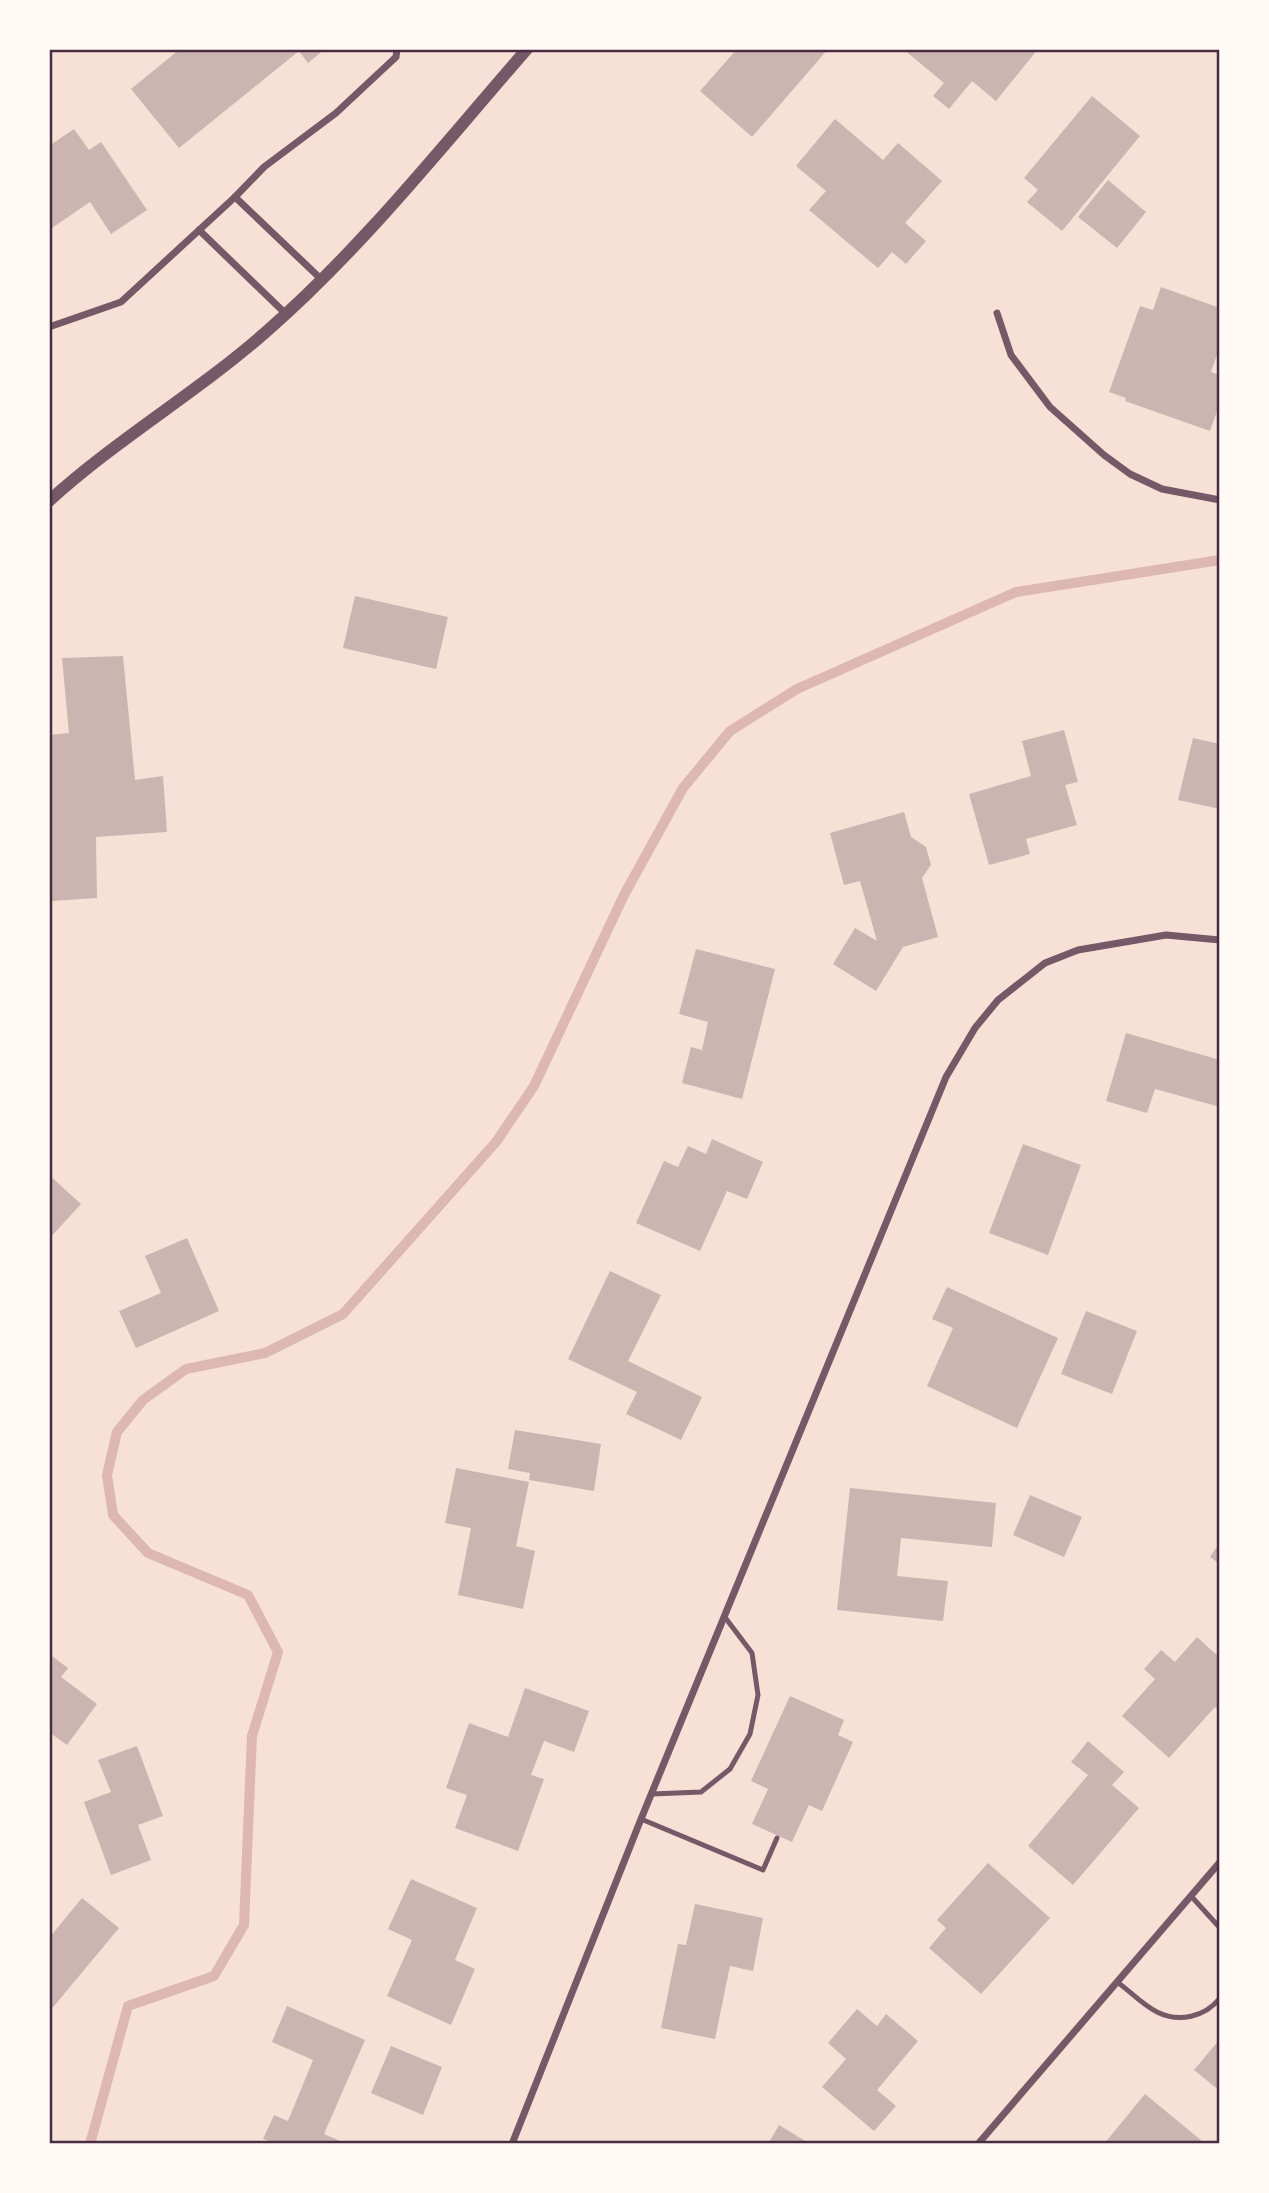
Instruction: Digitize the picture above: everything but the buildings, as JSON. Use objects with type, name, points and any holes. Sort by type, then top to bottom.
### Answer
[{"type":"street","points":[[49,327],[121,302],[264,167],[336,113],[396,57],[397,49]]},
{"type":"street","points":[[49,501],[82,471],[229,363],[323,281],[527,49]]},
{"type":"street","points":[[235,197],[323,281]]},
{"type":"street","points":[[199,230],[286,314]]},
{"type":"street","points":[[998,313],[1011,355],[1050,407],[1104,455],[1130,474],[1162,489],[1220,500]]},
{"type":"street","points":[[512,2144],[641,1819],[946,1077],[975,1028],[998,1000],[1045,963],[1078,950],[1166,935],[1220,940]]},
{"type":"street","points":[[978,2144],[1220,1862]]},
{"type":"lane","points":[[652,1794],[701,1792],[730,1769],[750,1734],[758,1695],[752,1653],[724,1616]]},
{"type":"lane","points":[[641,1819],[763,1870],[777,1838]]},
{"type":"lane","points":[[1191,1896],[1220,1928]]},
{"type":"lane","points":[[1117,1982],[1157,2012],[1186,2019],[1211,2009],[1220,1998]]},
{"type":"waterway","points":[[90,2144],[128,2006],[214,1976],[244,1925],[252,1736],[278,1652],[248,1595],[148,1553],[113,1515],[107,1475],[117,1432],[143,1400],[186,1369],[265,1353],[343,1314],[496,1142],[534,1086],[624,895],[683,788],[730,731],[797,689],[1016,592],[1220,560]]}]
